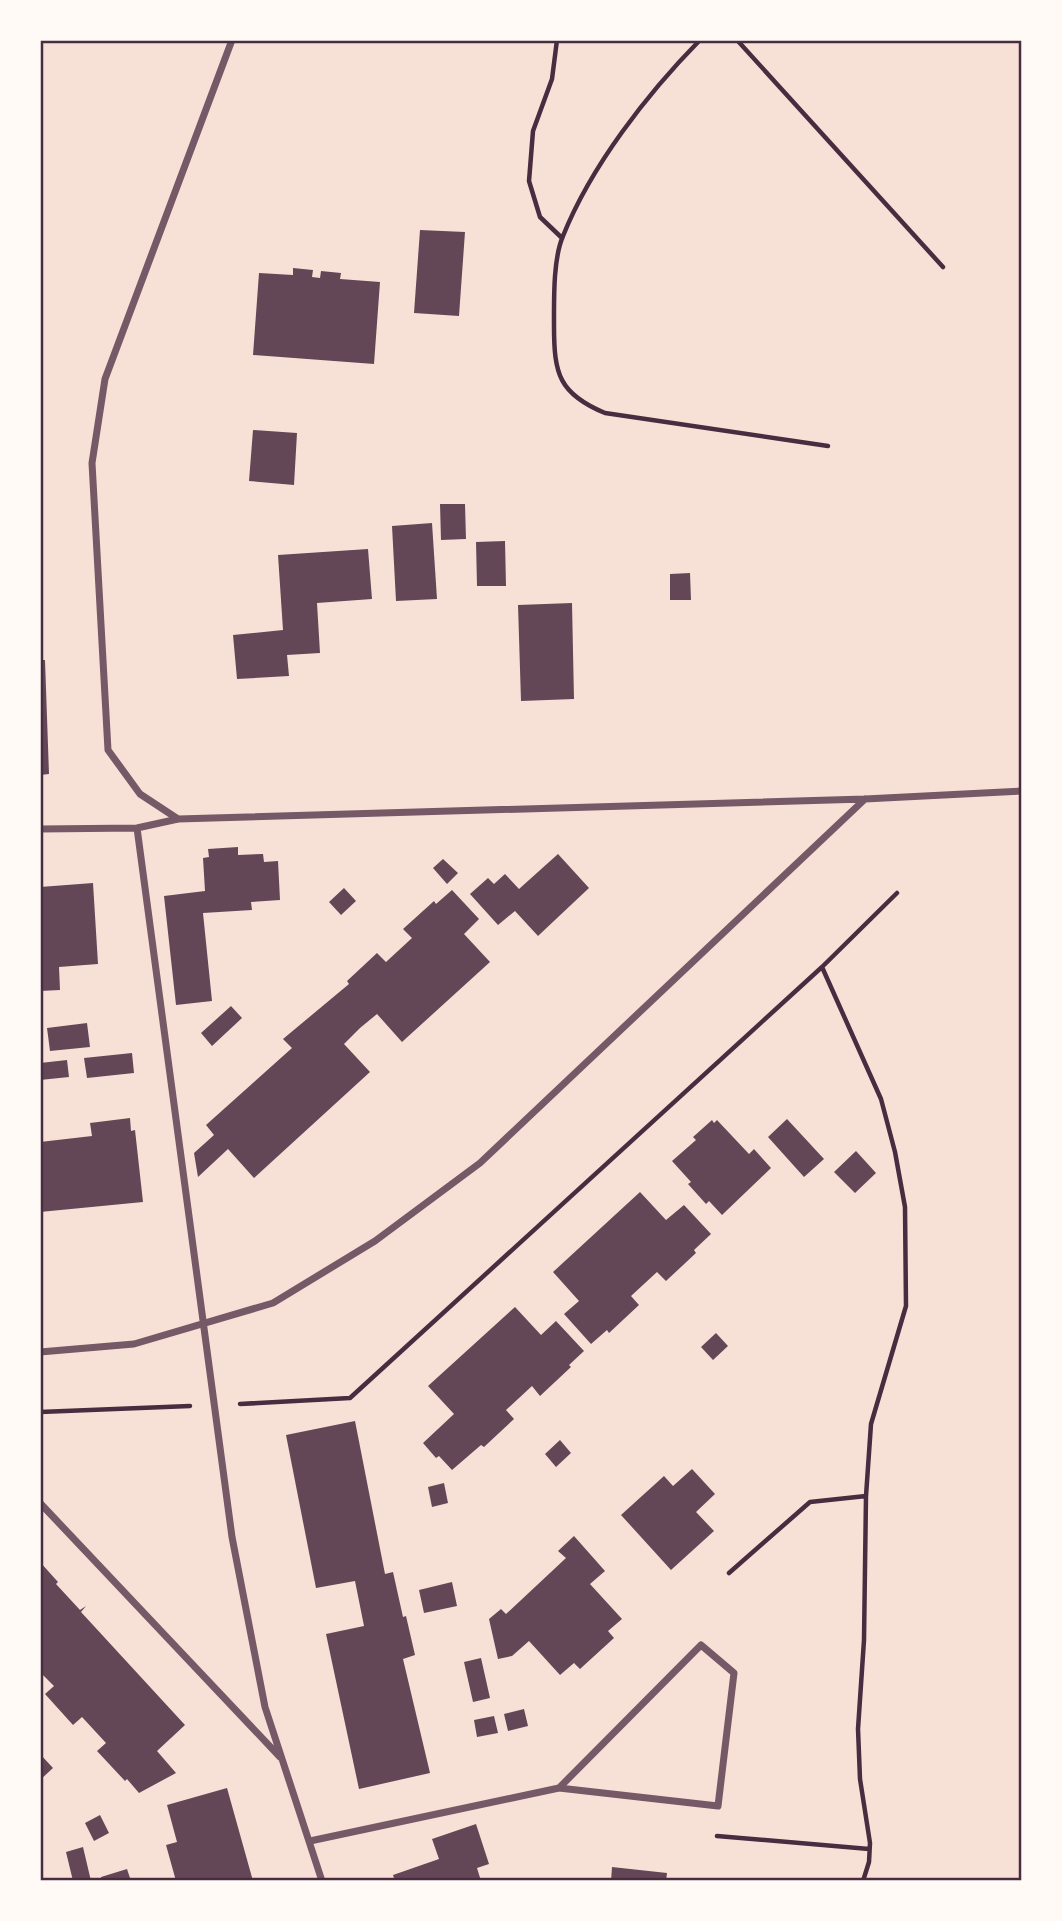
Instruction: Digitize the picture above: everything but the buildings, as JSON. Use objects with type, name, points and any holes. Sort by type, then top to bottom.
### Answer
[{"type":"street","points":[[178,819],[140,794],[108,750],[92,463],[105,379],[232,40]]},
{"type":"street","points":[[40,829],[137,828],[178,819],[865,799],[1022,791]]},
{"type":"street","points":[[40,1352],[134,1344],[273,1303],[374,1241],[480,1163],[865,799]]},
{"type":"street","points":[[137,828],[232,1537],[265,1707],[322,1881]]},
{"type":"street","points":[[40,1503],[283,1760]]},
{"type":"street","points":[[310,1841],[559,1788],[718,1806],[734,1673],[701,1645],[559,1788]]},
{"type":"path","points":[[558,40],[552,79],[533,131],[528,181],[540,217],[562,238]]},
{"type":"path","points":[[700,40],[672,69],[630,121],[593,178],[562,238],[556,276],[554,355],[559,375],[578,400],[606,413],[828,446]]},
{"type":"path","points":[[737,40],[943,267]]},
{"type":"path","points":[[40,1412],[350,1398],[822,967],[897,893]]},
{"type":"path","points":[[822,967],[881,1099],[895,1152],[905,1207],[906,1306],[871,1424],[866,1496],[864,1640],[858,1729],[860,1779],[869,1849],[863,1881]]},
{"type":"path","points":[[729,1573],[810,1502],[866,1496]]},
{"type":"path","points":[[767,1841],[869,1849]]}]
